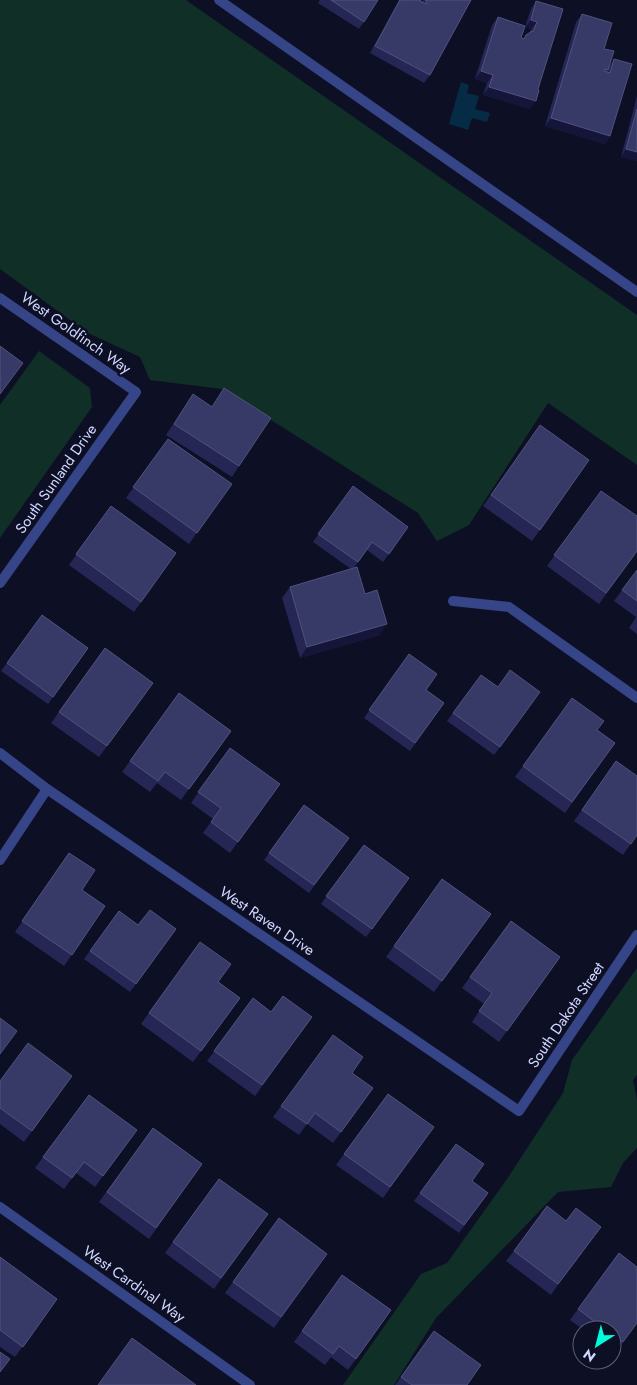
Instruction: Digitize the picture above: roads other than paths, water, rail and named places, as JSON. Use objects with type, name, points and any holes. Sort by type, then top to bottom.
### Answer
[{"type":"street","points":[[219,0],[637,292]]},
{"type":"street","name":"West Goldfinch Way","points":[[0,298],[136,392]]},
{"type":"street","name":"South Sunland Drive","points":[[0,583],[136,392]]},
{"type":"street","points":[[453,601],[509,607],[637,698]]},
{"type":"street","name":"West Raven Drive","points":[[0,753],[48,789],[519,1111]]},
{"type":"street","points":[[0,860],[48,789]]},
{"type":"street","name":"South Dakota Street","points":[[519,1111],[637,934]]},
{"type":"street","name":"West Cardinal Way","points":[[0,1207],[250,1385]]},
{"type":"water","points":[[461,82],[469,85],[467,93],[479,96],[475,109],[490,113],[487,122],[472,118],[468,130],[449,124]]}]
